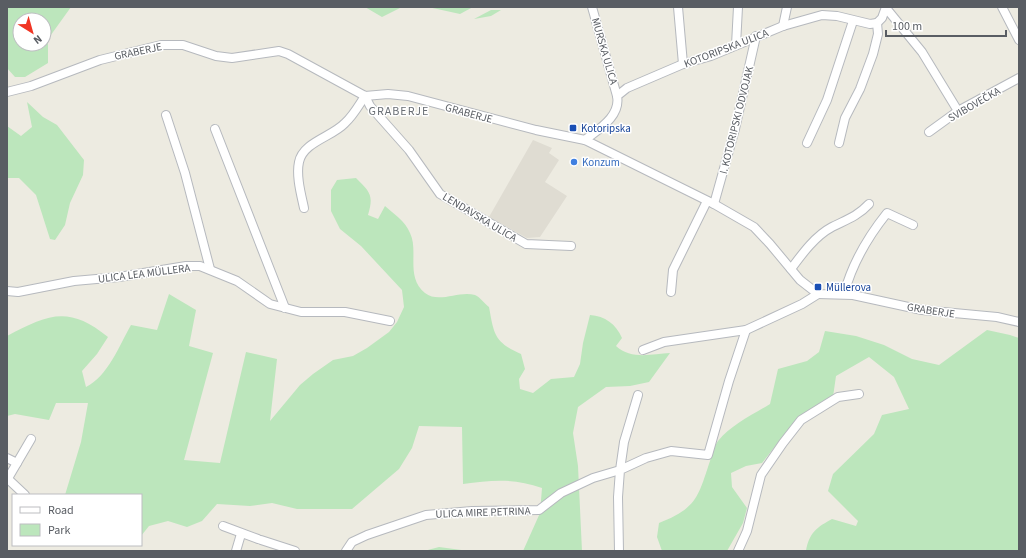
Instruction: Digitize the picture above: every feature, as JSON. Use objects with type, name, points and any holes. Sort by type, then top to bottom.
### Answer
[{"type":"street","name":"MURSKA ULICA","points":[[592,7],[617,96]]},
{"type":"street","points":[[678,7],[683,64]]},
{"type":"street","points":[[736,45],[738,7]]},
{"type":"street","points":[[783,26],[787,7]]},
{"type":"street","points":[[1002,7],[1019,40]]},
{"type":"street","points":[[839,144],[845,118],[860,89],[873,54],[878,34],[877,24],[882,18],[886,8],[922,52],[958,111]]},
{"type":"street","name":"KOTORIPSKA ULICA","points":[[617,96],[627,88],[683,64],[711,56],[783,26],[822,15],[877,24]]},
{"type":"street","points":[[807,143],[827,100],[853,20]]},
{"type":"street","name":"I. KOTORIPSKI ODVOJAK","points":[[672,292],[672,270],[710,202],[735,129],[756,36]]},
{"type":"street","name":"GRABERJE","points":[[7,92],[31,86],[100,60],[160,45],[182,45],[216,56],[232,58],[279,51],[288,54],[365,96],[388,94],[408,96],[529,128],[585,140],[710,202],[754,228],[791,269],[818,294],[844,294],[872,298],[922,310],[997,317],[1019,322]]},
{"type":"street","name":"SVIBOVEČKA","points":[[930,132],[958,111],[1019,78]]},
{"type":"street","points":[[304,208],[300,186],[299,162],[306,148],[334,132],[345,123],[365,96]]},
{"type":"street","name":"LENDAVSKA ULICA","points":[[365,96],[370,106],[409,150],[440,194],[526,244],[571,246]]},
{"type":"street","points":[[585,140],[604,125],[615,113],[618,102],[617,96]]},
{"type":"street","points":[[166,115],[185,173],[210,269]]},
{"type":"street","points":[[215,129],[285,308]]},
{"type":"street","points":[[791,269],[819,237],[832,227],[858,214],[869,204]]},
{"type":"street","points":[[844,294],[851,270],[862,248],[887,213],[913,225]]},
{"type":"street","name":"ULICA LEA MÜLLERA","points":[[7,291],[18,292],[74,281],[119,277],[186,266],[200,266],[238,281],[270,304],[301,312],[345,312],[390,321]]},
{"type":"street","points":[[643,350],[664,342],[746,330],[802,304],[818,294]]},
{"type":"street","name":"ULICA MIRE PETRINA","points":[[346,551],[352,542],[367,535],[426,515],[479,511],[539,510],[566,490],[593,478],[620,470],[646,458],[671,451],[708,455],[729,381],[746,330]]},
{"type":"street","points":[[738,551],[747,531],[761,475],[783,443],[801,420],[838,397],[859,394]]},
{"type":"street","points":[[619,551],[618,497],[620,470],[624,442],[638,395]]},
{"type":"street","points":[[24,494],[8,480],[31,439]]},
{"type":"street","points":[[7,458],[17,463]]},
{"type":"street","points":[[223,526],[241,534],[295,551]]},
{"type":"street","points":[[236,551],[241,534]]},
{"type":"shaded area","points":[[533,140],[552,148],[549,153],[559,160],[545,182],[567,196],[540,237],[527,238],[489,217]]},
{"type":"green space","points":[[7,7],[71,7],[52,33],[52,12],[12,12],[12,52],[48,52],[48,63],[25,77],[15,77],[7,68]]},
{"type":"green space","points":[[365,7],[402,7],[382,17]]},
{"type":"green space","points":[[428,7],[473,7],[460,14]]},
{"type":"green space","points":[[491,10],[501,10],[491,16],[474,19]]},
{"type":"green space","points":[[27,102],[43,117],[57,125],[84,160],[83,175],[70,203],[65,225],[55,240],[50,239],[36,195],[19,178],[7,178],[7,126],[21,136],[32,127]]},
{"type":"green space","points":[[356,178],[370,194],[371,203],[368,215],[378,219],[385,206],[405,225],[412,240],[415,279],[419,287],[425,293],[436,297],[462,294],[475,295],[489,307],[494,331],[500,341],[512,350],[521,354],[525,369],[519,379],[520,389],[533,393],[551,379],[574,377],[580,364],[583,343],[590,315],[605,319],[617,329],[622,338],[616,346],[628,353],[635,355],[649,355],[670,353],[649,382],[630,386],[606,387],[578,407],[573,433],[578,466],[582,551],[523,551],[540,513],[542,488],[512,481],[463,484],[462,427],[419,426],[412,448],[399,469],[352,509],[297,509],[272,503],[250,506],[217,504],[202,521],[187,527],[168,521],[149,526],[142,535],[142,494],[65,494],[81,442],[88,403],[56,403],[49,420],[15,414],[7,416],[7,336],[35,322],[58,316],[82,320],[94,327],[108,337],[97,354],[82,371],[86,387],[101,376],[107,368],[131,325],[157,330],[169,294],[196,310],[189,346],[213,353],[184,460],[220,463],[246,352],[277,359],[270,421],[300,385],[313,374],[333,360],[353,356],[389,332],[397,322],[404,307],[402,290],[361,246],[340,229],[331,211],[331,190],[337,180]]},
{"type":"green space","points":[[987,330],[1019,338],[1019,551],[806,551],[809,540],[814,531],[832,519],[856,526],[858,521],[828,491],[833,474],[874,434],[882,415],[909,409],[894,377],[869,357],[836,376],[833,397],[798,417],[762,463],[746,466],[731,473],[732,487],[747,508],[743,523],[727,551],[662,551],[657,537],[659,523],[672,518],[689,506],[694,500],[699,492],[715,445],[723,435],[735,425],[770,404],[778,369],[807,361],[819,352],[825,331],[856,336],[884,345],[912,359],[939,365]]},
{"type":"green space","points":[[439,547],[469,551],[424,551]]},
{"type":"place","name":"Kotoripska","points":[[573,128]]},
{"type":"place","name":"Konzum","points":[[574,162]]},
{"type":"place","name":"Müllerova","points":[[818,287]]},
{"type":"district","name":"GRABERJE","points":[[399,111]]}]
